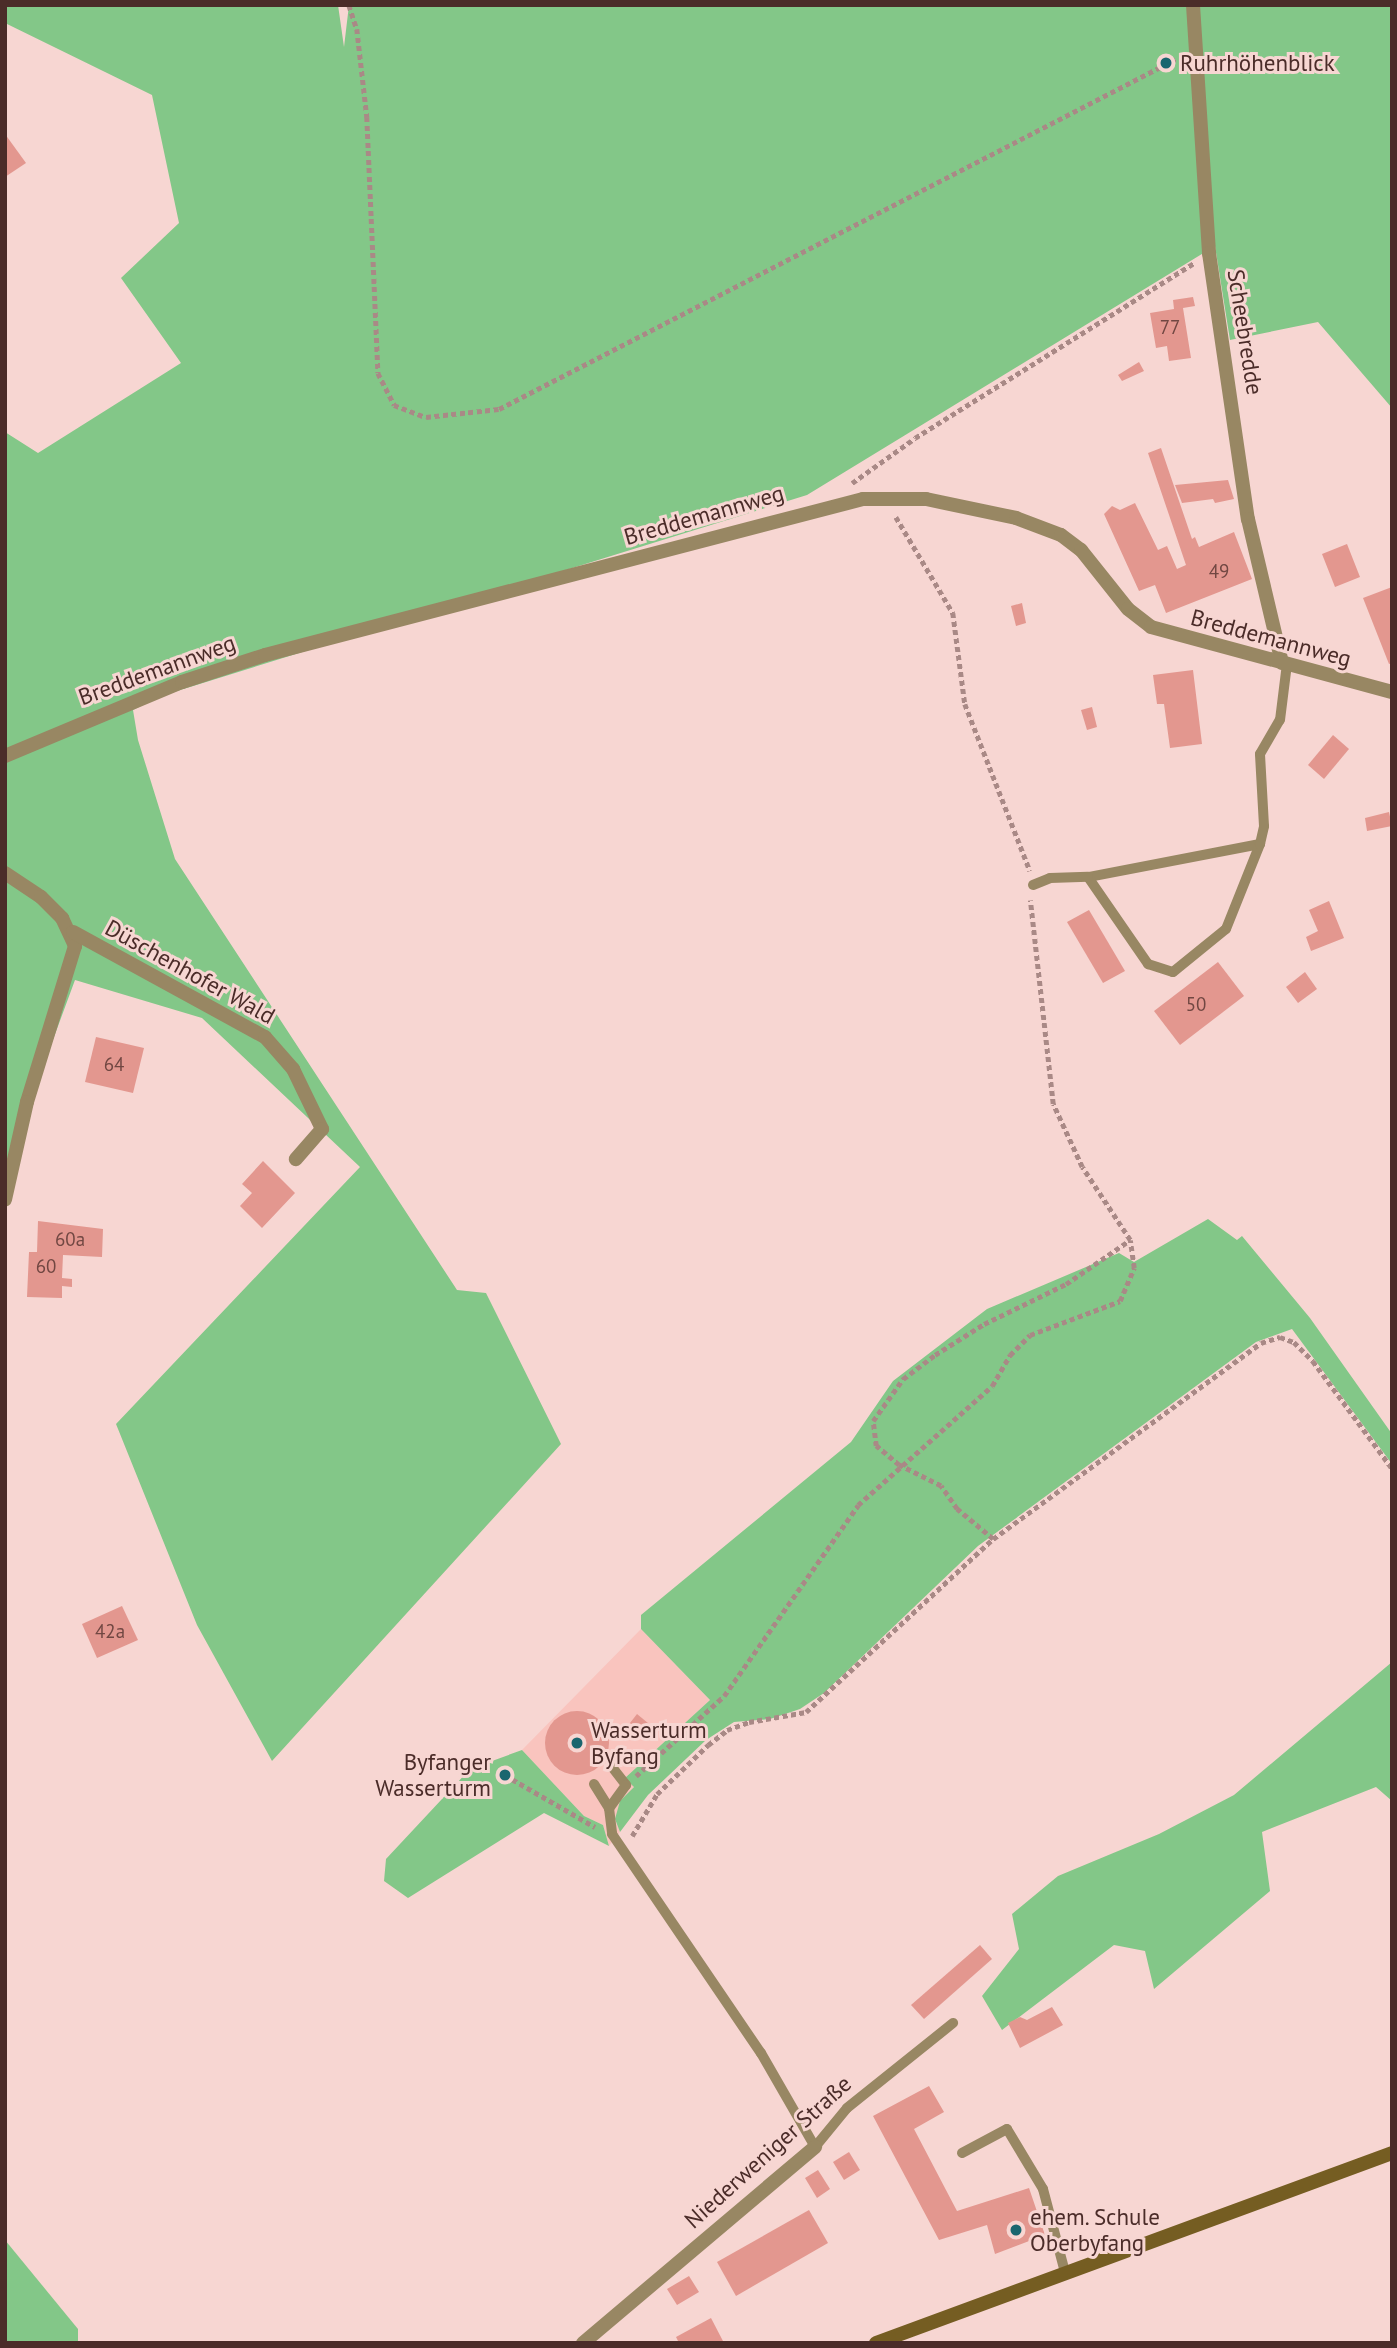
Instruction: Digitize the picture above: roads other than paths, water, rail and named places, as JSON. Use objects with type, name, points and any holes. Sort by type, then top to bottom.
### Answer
[{"type":"street","name":"Scheebredde","points":[[1193,5],[1209,253],[1248,519],[1284,664]]},
{"type":"street","name":"Breddemannweg","points":[[5,756],[182,682],[265,655],[835,503],[885,498],[976,507],[1048,529],[1081,550],[1128,609],[1151,626],[1390,695]]},
{"type":"street","name":"Düschenhofer Wald","points":[[5,873],[41,897],[73,932],[265,1037],[293,1069],[323,1129],[296,1160]]},
{"type":"street","name":"Düschenhofer Wald","points":[[5,1200],[27,1102],[71,968],[73,932]]},
{"type":"street","name":"Niederweniger Straße","points":[[583,2343],[815,2147]]},
{"type":"street","points":[[876,2343],[1392,2152]]},
{"type":"lane","points":[[1088,877],[1148,964],[1173,972],[1226,929],[1260,844],[1264,825],[1260,754],[1280,720],[1284,664]]},
{"type":"lane","points":[[1033,885],[1050,878],[1088,877],[1260,844]]},
{"type":"lane","points":[[609,1808],[626,1785],[612,1767]]},
{"type":"lane","points":[[594,1784],[609,1808],[612,1834],[628,1861],[761,2053],[815,2147]]},
{"type":"lane","name":"Niederweniger Straße","points":[[815,2147],[847,2109],[953,2023]]},
{"type":"lane","points":[[962,2154],[1007,2129],[1043,2189],[1065,2272]]},
{"type":"place","name":"Ruhrhöhenblick","points":[[1166,63]]},
{"type":"place","name":"Wasserturm Byfang","points":[[577,1743]]},
{"type":"place","name":"Byfanger Wasserturm","points":[[505,1775]]},
{"type":"place","name":"ehem. Schule Oberbyfang","points":[[1016,2230]]}]
